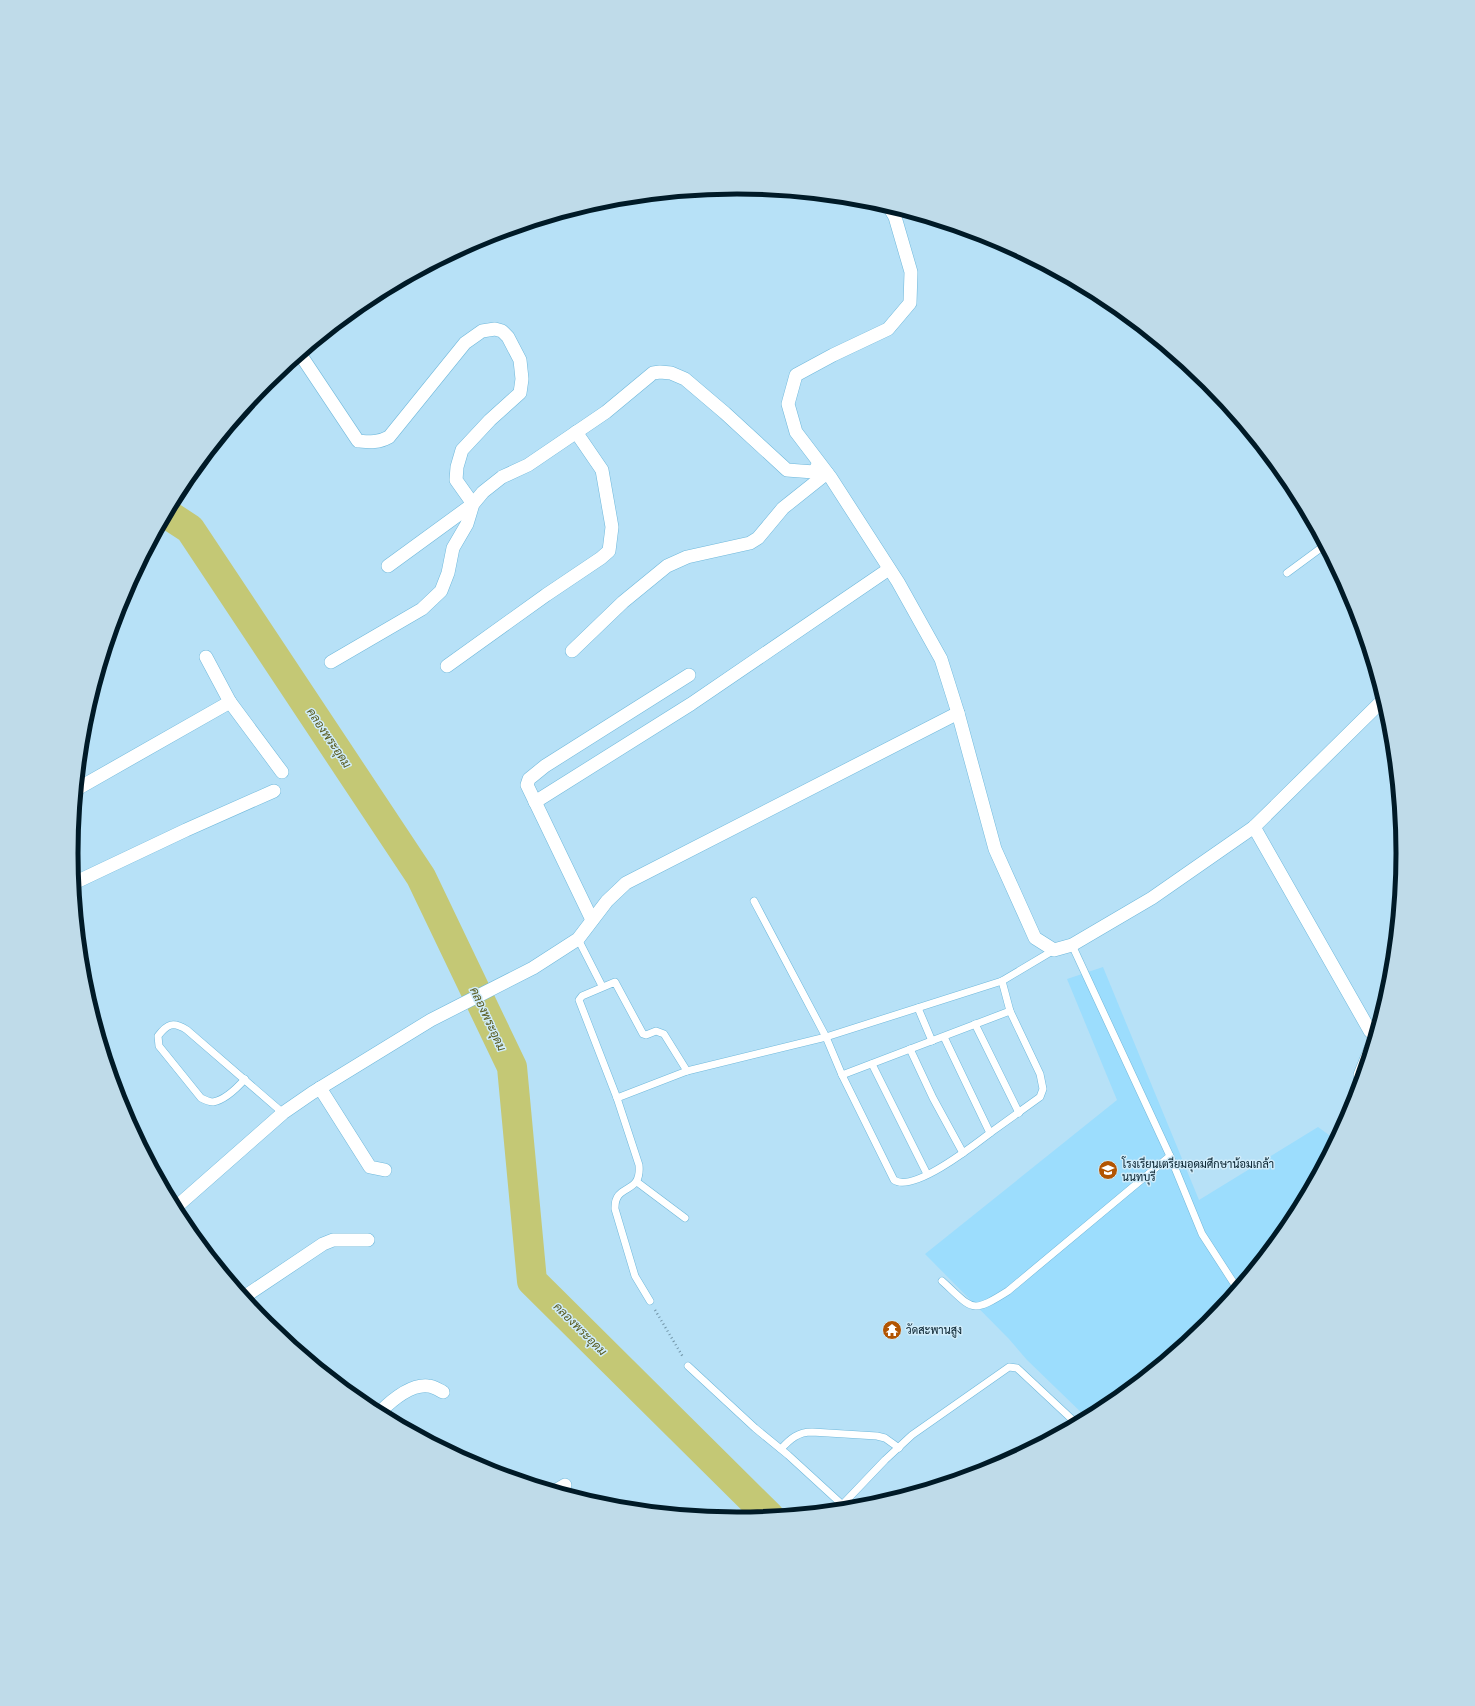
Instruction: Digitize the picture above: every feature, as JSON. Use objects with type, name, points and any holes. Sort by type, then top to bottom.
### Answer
[{"type":"street","points":[[892,212],[895,217],[911,272],[910,303],[888,329],[833,355],[796,375],[788,404],[796,432],[823,468],[889,569],[941,659],[958,713],[995,849],[1035,938],[1054,950],[1072,945],[1152,898],[1254,827],[1380,703]]},
{"type":"street","points":[[302,358],[358,441],[382,441],[389,437],[465,343],[482,331],[502,331],[508,337],[520,360],[522,379],[520,393],[490,420],[462,450],[457,467],[456,480],[473,504]]},
{"type":"street","points":[[388,566],[473,504],[483,492],[502,477],[528,465],[606,412],[649,376],[660,372],[671,373],[685,380],[725,413],[787,470],[814,472],[823,468]]},
{"type":"street","points":[[447,666],[609,551],[612,527],[602,470],[576,432]]},
{"type":"street","points":[[572,651],[623,602],[667,566],[687,557],[750,543],[758,538],[783,508],[823,468]]},
{"type":"street","points":[[331,662],[422,609],[441,591],[448,574],[453,548],[466,524],[473,504]]},
{"type":"street","points":[[535,802],[691,704],[889,569]]},
{"type":"street","points":[[206,657],[230,702],[282,772]]},
{"type":"street","points":[[592,920],[527,785],[529,779],[545,766],[689,675]]},
{"type":"street","points":[[82,786],[230,702]]},
{"type":"street","points":[[179,1204],[283,1113],[320,1088],[431,1020],[533,968],[578,939],[607,901],[626,883],[958,713]]},
{"type":"street","points":[[79,881],[179,833],[274,791]]},
{"type":"street","points":[[1254,827],[1372,1033]]},
{"type":"street","points":[[320,1088],[370,1167],[385,1170]]},
{"type":"street","points":[[248,1294],[323,1244],[333,1240],[368,1240]]},
{"type":"street","points":[[384,1409],[395,1399],[411,1389],[430,1386],[443,1392]]},
{"type":"lane","points":[[1287,573],[1322,547]]},
{"type":"lane","points":[[754,901],[826,1037],[842,1075],[894,1180],[898,1182],[906,1182],[928,1174],[990,1134],[1040,1097],[1043,1089],[1040,1074],[1010,1011],[1002,981]]},
{"type":"lane","points":[[578,939],[602,986]]},
{"type":"lane","points":[[1072,945],[1170,1156],[1202,1234],[1226,1273],[1236,1285]]},
{"type":"lane","points":[[617,1098],[687,1070],[826,1037],[1002,981],[1054,950]]},
{"type":"lane","points":[[650,1301],[635,1276],[615,1209],[615,1201],[618,1195],[637,1182],[640,1175],[639,1165],[617,1098],[579,1000],[582,996],[602,986],[615,982],[643,1034],[646,1035],[656,1030],[664,1034],[687,1070]]},
{"type":"lane","points":[[918,1008],[932,1041]]},
{"type":"lane","points":[[842,1075],[1010,1011]]},
{"type":"lane","points":[[245,1079],[236,1089],[220,1100],[209,1101],[201,1098],[159,1046],[158,1036],[164,1029],[174,1024],[179,1025],[245,1079],[283,1113]]},
{"type":"lane","points":[[975,1024],[1019,1113]]},
{"type":"lane","points":[[944,1037],[990,1134]]},
{"type":"lane","points":[[910,1049],[933,1098],[962,1153]]},
{"type":"lane","points":[[872,1064],[928,1174]]},
{"type":"lane","points":[[942,1281],[970,1306],[980,1306],[989,1303],[1008,1291],[1170,1156]]},
{"type":"lane","points":[[637,1182],[685,1218]]},
{"type":"lane","points":[[688,1366],[755,1428],[781,1449],[842,1504]]},
{"type":"lane","points":[[849,1503],[912,1435],[1009,1368],[1017,1368],[1073,1420]]},
{"type":"lane","points":[[781,1449],[792,1438],[802,1433],[812,1432],[877,1436],[885,1438],[899,1448]]},
{"type":"path","points":[[650,1301],[688,1366]]},
{"type":"shaded area","name":"โรงเรียนเตรียมอุดมศึกษาน้อมเกล้า นนทบุรี","points":[[1103,967],[1199,1200],[1318,1127],[1332,1137],[1309,1183],[1286,1219],[1261,1254],[1233,1288],[1204,1319],[1172,1349],[1139,1376],[1083,1414],[1027,1360],[1009,1339],[925,1254],[1117,1100],[1067,979]]},
{"type":"waterway","name":"คลองพระอุดม","points":[[170,516],[190,529],[421,877],[512,1067],[532,1281],[764,1511]]},
{"type":"place","name":"โรงเรียนเตรียมอุดมศึกษาน้อมเกล้า นนทบุรี","points":[[1108,1170]]},
{"type":"place","name":"วัดสะพานสูง","points":[[892,1330]]}]
